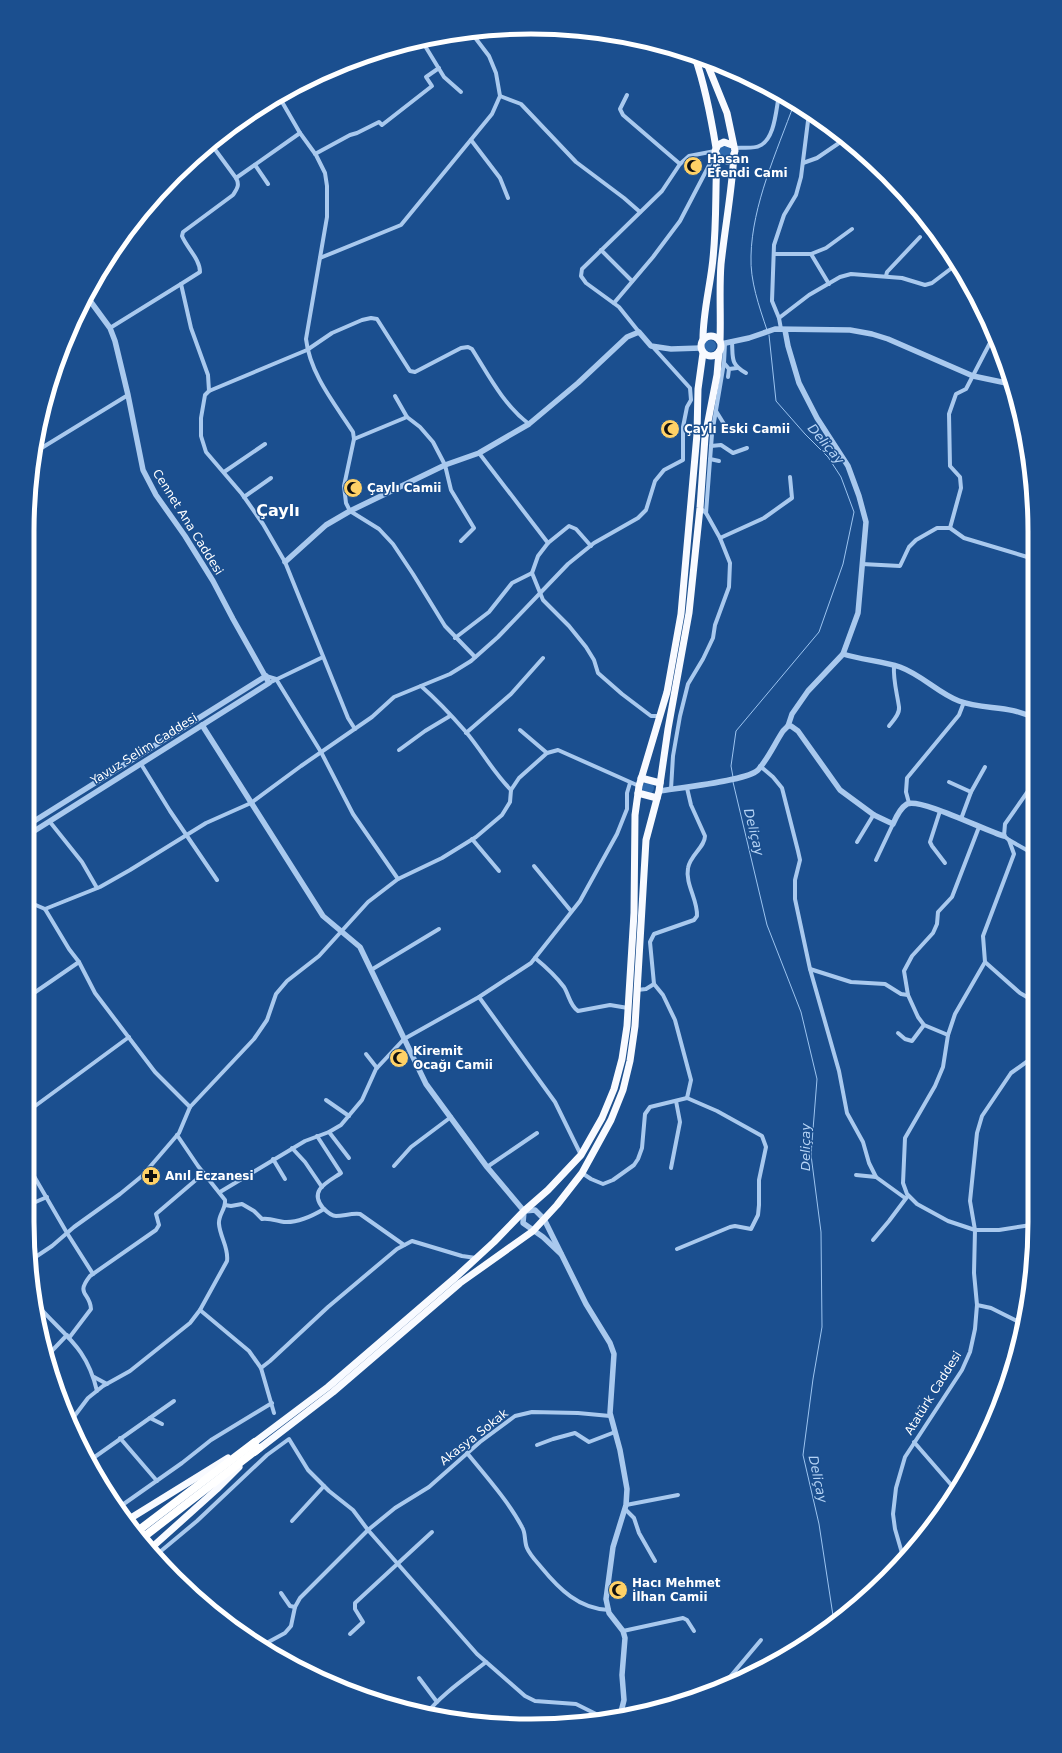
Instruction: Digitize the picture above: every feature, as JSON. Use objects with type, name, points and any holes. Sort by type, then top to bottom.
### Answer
[{"type":"highway","points":[[143,1532],[257,1445],[328,1387],[476,1258],[524,1211],[548,1190],[581,1155],[602,1118],[614,1089],[622,1059],[628,1008],[634,913],[634,839],[639,790],[660,716],[674,658],[681,614],[697,434],[698,389],[705,306],[712,267],[716,228],[716,152],[709,108],[697,62]]},
{"type":"highway","points":[[132,1517],[200,1474],[257,1445],[333,1392],[460,1283],[533,1231],[557,1205],[582,1173],[611,1120],[623,1090],[630,1061],[635,1026],[646,840],[658,794],[689,613],[700,508],[705,437],[722,342],[721,267],[724,233],[733,181],[734,149],[727,113],[708,67]]},
{"type":"highway","points":[[716,152],[724,142],[734,149]]},
{"type":"highway","points":[[716,152],[725,162],[731,160],[734,149]]},
{"type":"highway","points":[[702,340],[707,336],[713,336],[722,342]]},
{"type":"highway","points":[[702,351],[711,356],[719,352]]},
{"type":"highway","points":[[642,778],[660,782]]},
{"type":"highway","points":[[639,790],[658,794]]},
{"type":"highway","points":[[154,1546],[217,1489],[257,1445]]},
{"type":"street","points":[[320,258],[401,225],[492,114],[500,96],[496,73],[489,56],[475,37]]},
{"type":"street","points":[[425,46],[444,77],[461,92]]},
{"type":"street","points":[[316,154],[350,135],[379,122],[382,125],[432,86],[426,77],[439,68]]},
{"type":"street","points":[[627,95],[620,108],[623,115],[680,164]]},
{"type":"street","points":[[500,96],[521,104],[576,162],[640,212]]},
{"type":"street","points":[[734,149],[758,147],[766,142],[771,135],[778,100]]},
{"type":"street","points":[[282,102],[300,133],[316,154],[325,173],[327,186],[327,218],[314,286],[306,340],[307,350],[324,387],[353,432],[354,438],[344,486],[346,502],[350,511],[379,528],[393,544],[425,592],[445,626],[475,657]]},
{"type":"street","points":[[658,794],[671,789],[687,788],[747,776],[757,771],[788,726],[792,714],[808,691],[843,654],[858,613],[866,522],[859,496],[848,466],[803,394],[794,370],[783,329],[772,301],[774,245],[784,215],[796,195],[803,163],[808,119]]},
{"type":"street","points":[[236,178],[300,133]]},
{"type":"street","points":[[471,140],[500,178],[508,198]]},
{"type":"street","points":[[803,163],[817,158],[840,142]]},
{"type":"street","points":[[110,328],[200,272],[200,266],[182,236],[183,232],[232,195],[238,189],[239,183],[214,148]]},
{"type":"street","points":[[45,908],[97,888],[130,870],[206,823],[251,803],[321,752],[372,718],[394,697],[450,674],[475,657],[498,637],[568,564],[591,546],[638,518],[646,510],[655,481],[664,470],[683,460],[683,427],[687,407],[691,400],[690,388],[651,346],[619,307],[586,283],[581,276],[582,269],[662,192],[680,164],[689,156],[716,152]]},
{"type":"street","points":[[614,303],[680,221],[716,152]]},
{"type":"street","points":[[255,165],[268,184]]},
{"type":"street","points":[[774,254],[812,254],[826,248],[852,229]]},
{"type":"street","points":[[886,276],[887,272],[920,237]]},
{"type":"street","points":[[601,250],[632,281]]},
{"type":"street","points":[[812,254],[829,284]]},
{"type":"street","points":[[779,318],[794,305],[829,284],[850,274],[902,278],[925,286],[932,283],[952,268]]},
{"type":"street","points":[[181,284],[191,328],[208,375],[209,390]]},
{"type":"street","name":"Cennet Ana Caddesi","points":[[90,301],[110,328],[128,395],[143,470],[156,495],[185,536],[213,581],[233,620],[269,682]]},
{"type":"street","points":[[355,729],[348,718],[285,562],[263,524],[244,497],[206,452],[201,436],[201,418],[205,395],[209,390],[307,350],[332,333],[362,320],[371,318],[377,319],[410,371],[415,372],[461,348],[468,347],[472,349],[498,390],[515,413],[529,424]]},
{"type":"street","points":[[706,513],[711,446],[724,363],[722,342],[732,341],[775,329],[850,330],[888,339],[972,376],[1005,383]]},
{"type":"street","points":[[285,562],[326,525],[350,511],[445,465],[479,453],[529,424],[578,383],[627,337],[639,332]]},
{"type":"street","points":[[732,341],[732,361],[737,368],[746,373]]},
{"type":"street","points":[[950,528],[961,488],[960,477],[950,466],[949,414],[956,394],[966,389],[990,342]]},
{"type":"street","points":[[651,346],[702,351]]},
{"type":"street","points":[[724,363],[729,369],[728,376]]},
{"type":"street","points":[[729,369],[737,368]]},
{"type":"street","points":[[41,448],[128,395]]},
{"type":"street","points":[[395,396],[407,417],[420,427],[433,442],[445,465],[451,490],[474,528],[461,540]]},
{"type":"street","points":[[717,412],[724,415]]},
{"type":"street","points":[[717,412],[724,424]]},
{"type":"street","points":[[354,438],[407,417]]},
{"type":"street","points":[[224,472],[265,444]]},
{"type":"street","points":[[711,446],[720,445],[732,453],[747,448]]},
{"type":"street","points":[[479,453],[548,543]]},
{"type":"street","points":[[710,459],[719,460]]},
{"type":"street","points":[[720,538],[764,518],[792,498],[790,477]]},
{"type":"street","points":[[244,497],[271,478]]},
{"type":"street","points":[[671,789],[673,756],[680,716],[688,684],[713,638],[715,625],[729,586],[730,563],[720,538],[706,513],[700,508]]},
{"type":"street","points":[[455,638],[489,612],[512,584],[532,573],[538,556],[548,543],[569,526],[576,529],[591,546]]},
{"type":"street","points":[[862,564],[900,566],[909,547],[916,540],[937,528],[950,528],[964,538],[1028,557]]},
{"type":"street","points":[[532,573],[543,600],[569,626],[586,647],[594,660],[598,673],[651,716],[660,716]]},
{"type":"street","points":[[843,654],[901,668],[927,680],[942,692],[964,702],[982,707],[1022,712],[1028,715]]},
{"type":"street","points":[[269,682],[323,657]]},
{"type":"street","points":[[466,733],[511,694],[543,658]]},
{"type":"street","points":[[889,726],[896,717],[899,707],[894,680],[894,666]]},
{"type":"street","points":[[266,676],[276,679],[321,752],[353,814],[398,879]]},
{"type":"street","name":"Yavuz Selim Caddesi","points":[[34,820],[266,676]]},
{"type":"street","name":"Yavuz Selim Caddesi","points":[[34,831],[269,682]]},
{"type":"street","points":[[421,686],[434,697],[466,733],[497,776],[511,790]]},
{"type":"street","points":[[909,803],[906,792],[907,778],[959,715],[964,702]]},
{"type":"street","points":[[399,750],[425,731],[450,716]]},
{"type":"street","points":[[202,725],[323,916],[340,931],[347,934],[360,947],[426,1084],[488,1167],[524,1211],[523,1223],[543,1237],[561,1254]]},
{"type":"street","points":[[788,726],[791,726],[798,731],[840,790],[874,814],[893,824]]},
{"type":"street","points":[[520,730],[547,753]]},
{"type":"street","points":[[35,1257],[52,1246],[142,1176],[177,1135],[190,1107],[254,1039],[267,1020],[276,994],[284,985],[319,956],[340,931],[368,902],[398,879],[442,858],[472,839],[502,815],[510,802],[511,790],[519,778],[547,753],[558,750],[630,783],[639,790]]},
{"type":"street","points":[[141,764],[218,880]]},
{"type":"street","points":[[760,766],[773,777],[782,788],[800,860],[795,880],[795,899],[810,969],[839,1071],[847,1113],[863,1142],[869,1163],[876,1177]]},
{"type":"street","points":[[961,818],[971,792],[985,767]]},
{"type":"street","points":[[949,782],[971,792]]},
{"type":"street","points":[[220,1192],[292,1148],[305,1141],[330,1132],[341,1125],[362,1100],[378,1068],[404,1039],[479,997],[531,963],[580,900],[617,834],[626,809],[627,793],[630,783]]},
{"type":"street","points":[[687,788],[691,805],[705,836],[705,840],[688,866],[689,879],[697,916],[694,920],[654,934],[650,942],[654,984],[663,994],[675,1020],[691,1080],[687,1098]]},
{"type":"street","points":[[1004,836],[1005,824],[1028,791]]},
{"type":"street","points":[[876,860],[902,808],[909,803],[919,804],[961,818],[979,827],[1004,836],[1028,852]]},
{"type":"street","points":[[940,811],[930,842],[944,863]]},
{"type":"street","points":[[857,842],[874,814]]},
{"type":"street","points":[[50,822],[82,862],[97,888]]},
{"type":"street","points":[[948,1035],[924,1025],[918,1017],[908,996],[904,971],[912,956],[933,933],[937,924],[938,912],[952,897],[979,827]]},
{"type":"street","points":[[472,839],[499,871]]},
{"type":"street","points":[[907,1197],[903,1184],[905,1138],[935,1086],[943,1068],[948,1035],[955,1014],[986,962],[984,936],[1014,854],[1009,840]]},
{"type":"street","points":[[534,866],[571,911]]},
{"type":"street","points":[[34,904],[45,908],[69,949],[79,962],[95,993],[130,1037],[155,1072],[190,1107]]},
{"type":"street","points":[[370,970],[439,929]]},
{"type":"street","points":[[535,958],[550,970],[558,979],[573,1006],[578,1011],[610,1005],[628,1008]]},
{"type":"street","points":[[34,993],[79,962]]},
{"type":"street","points":[[986,962],[1020,993],[1028,998]]},
{"type":"street","points":[[810,969],[851,982],[885,984],[901,994],[908,996]]},
{"type":"street","points":[[637,990],[646,989],[654,984]]},
{"type":"street","points":[[479,997],[555,1102],[581,1155]]},
{"type":"street","points":[[898,1033],[905,1039],[912,1040],[924,1025]]},
{"type":"street","points":[[34,1108],[130,1037]]},
{"type":"street","points":[[366,1054],[378,1068]]},
{"type":"street","name":"Atatürk Caddesi","points":[[902,1553],[895,1529],[893,1514],[896,1488],[905,1457],[962,1370],[970,1352],[975,1328],[977,1305],[974,1273],[975,1230],[970,1202],[977,1132],[982,1116],[1012,1073],[1028,1061]]},
{"type":"street","points":[[582,1173],[591,1179],[604,1184],[613,1180],[634,1164],[638,1159],[642,1148],[645,1114],[650,1107],[687,1098],[762,1136],[766,1147],[759,1180],[760,1205],[758,1215],[751,1229],[735,1226],[730,1227],[677,1249]]},
{"type":"street","points":[[326,1100],[349,1116]]},
{"type":"street","points":[[671,1168],[680,1122],[676,1101]]},
{"type":"street","points":[[394,1166],[411,1147],[451,1117]]},
{"type":"street","points":[[330,1132],[349,1158]]},
{"type":"street","points":[[488,1167],[537,1133]]},
{"type":"street","points":[[74,1417],[88,1398],[107,1384],[130,1371],[190,1323],[200,1310],[227,1261],[228,1254],[219,1225],[225,1205],[220,1192],[204,1173],[177,1135]]},
{"type":"street","points":[[317,1136],[341,1173],[322,1187],[317,1194],[317,1199],[324,1209],[335,1216],[352,1213],[360,1214],[404,1245]]},
{"type":"street","points":[[292,1148],[305,1162],[322,1187]]},
{"type":"street","points":[[273,1160],[285,1179]]},
{"type":"street","points":[[51,1352],[68,1336],[91,1309],[83,1290],[84,1284],[93,1274],[156,1230],[159,1225],[156,1214],[204,1173]]},
{"type":"street","points":[[856,1175],[876,1177],[917,1204],[948,1221],[975,1230],[999,1230],[1028,1225]]},
{"type":"street","points":[[34,1176],[93,1274]]},
{"type":"street","points":[[34,1203],[47,1197]]},
{"type":"street","points":[[873,1240],[907,1197]]},
{"type":"street","points":[[225,1205],[231,1206],[242,1204],[254,1211],[262,1219],[274,1219],[283,1222],[300,1219],[324,1209]]},
{"type":"street","points":[[524,1211],[535,1210],[544,1219],[586,1304],[610,1343],[614,1354],[610,1416],[620,1450],[628,1489],[626,1507],[613,1547],[606,1599],[609,1610],[623,1631],[625,1638],[622,1675],[624,1700],[621,1710]]},
{"type":"street","points":[[261,1368],[328,1307],[396,1249],[412,1241],[462,1256],[476,1258]]},
{"type":"street","points":[[977,1305],[991,1308],[1018,1321]]},
{"type":"street","points":[[200,1310],[249,1351],[261,1368],[274,1413]]},
{"type":"street","points":[[43,1312],[68,1336],[85,1358],[94,1377],[97,1391]]},
{"type":"street","points":[[94,1377],[107,1384]]},
{"type":"street","points":[[94,1457],[174,1401]]},
{"type":"street","points":[[123,1505],[211,1440],[272,1403]]},
{"type":"street","name":"Akasya Sokak","points":[[295,1607],[300,1598],[368,1530],[395,1508],[429,1487],[468,1453],[515,1416],[532,1412],[578,1413],[610,1416]]},
{"type":"street","points":[[150,1418],[162,1424]]},
{"type":"street","points":[[536,1445],[553,1438],[575,1433],[589,1442],[615,1432]]},
{"type":"street","points":[[120,1438],[157,1481]]},
{"type":"street","points":[[159,1552],[197,1521],[267,1455],[289,1439],[308,1470],[324,1486],[353,1510],[368,1530],[477,1654],[525,1696],[535,1701],[576,1704],[597,1715]]},
{"type":"street","points":[[914,1442],[952,1485]]},
{"type":"street","points":[[468,1453],[523,1528],[527,1548],[549,1577],[561,1590],[584,1605],[598,1610],[609,1610]]},
{"type":"street","points":[[292,1521],[324,1486]]},
{"type":"street","points":[[626,1507],[678,1496]]},
{"type":"street","points":[[626,1507],[634,1518],[639,1533],[655,1561]]},
{"type":"street","points":[[350,1634],[363,1622],[355,1609],[355,1603],[432,1532]]},
{"type":"street","points":[[267,1643],[284,1633],[291,1626],[295,1607],[290,1606],[281,1593]]},
{"type":"street","points":[[623,1631],[684,1618],[694,1631]]},
{"type":"street","points":[[730,1677],[761,1640]]},
{"type":"street","points":[[431,1708],[486,1662]]},
{"type":"street","points":[[419,1678],[437,1702]]},
{"type":"shaded area","points":[[723,145],[727,145],[731,151],[727,157],[723,157],[719,153],[719,149]]},
{"type":"shaded area","points":[[710,340],[714,342],[716,346],[714,350],[710,352],[706,350],[704,346],[706,342]]},
{"type":"shaded area","points":[[646,782],[650,782],[654,788],[650,794],[646,794],[642,790],[642,786]]},
{"type":"waterway","name":"Deliçay","points":[[767,330],[752,275],[752,237],[766,178],[792,109]]},
{"type":"waterway","name":"Deliçay","points":[[733,777],[731,766],[736,731],[819,632],[843,564],[854,512],[841,477],[828,457],[805,434],[776,401],[769,335]]},
{"type":"waterway","name":"Deliçay","points":[[733,782],[767,925],[801,1012],[817,1079],[811,1155],[821,1232],[822,1327],[813,1379],[803,1455],[819,1524],[833,1617]]},
{"type":"place","name":"Hasan Efendi Cami","points":[[693,166]]},
{"type":"place","name":"Çaylı Eski Camii","points":[[670,429]]},
{"type":"place","name":"Çaylı Camii","points":[[353,488]]},
{"type":"place","name":"Kiremit Ocağı Camii","points":[[399,1058]]},
{"type":"place","name":"Anıl Eczanesi","points":[[151,1176]]},
{"type":"place","name":"Hacı Mehmet İlhan Camii","points":[[618,1590]]},
{"type":"district","name":"Çaylı","points":[[278,510]]}]
